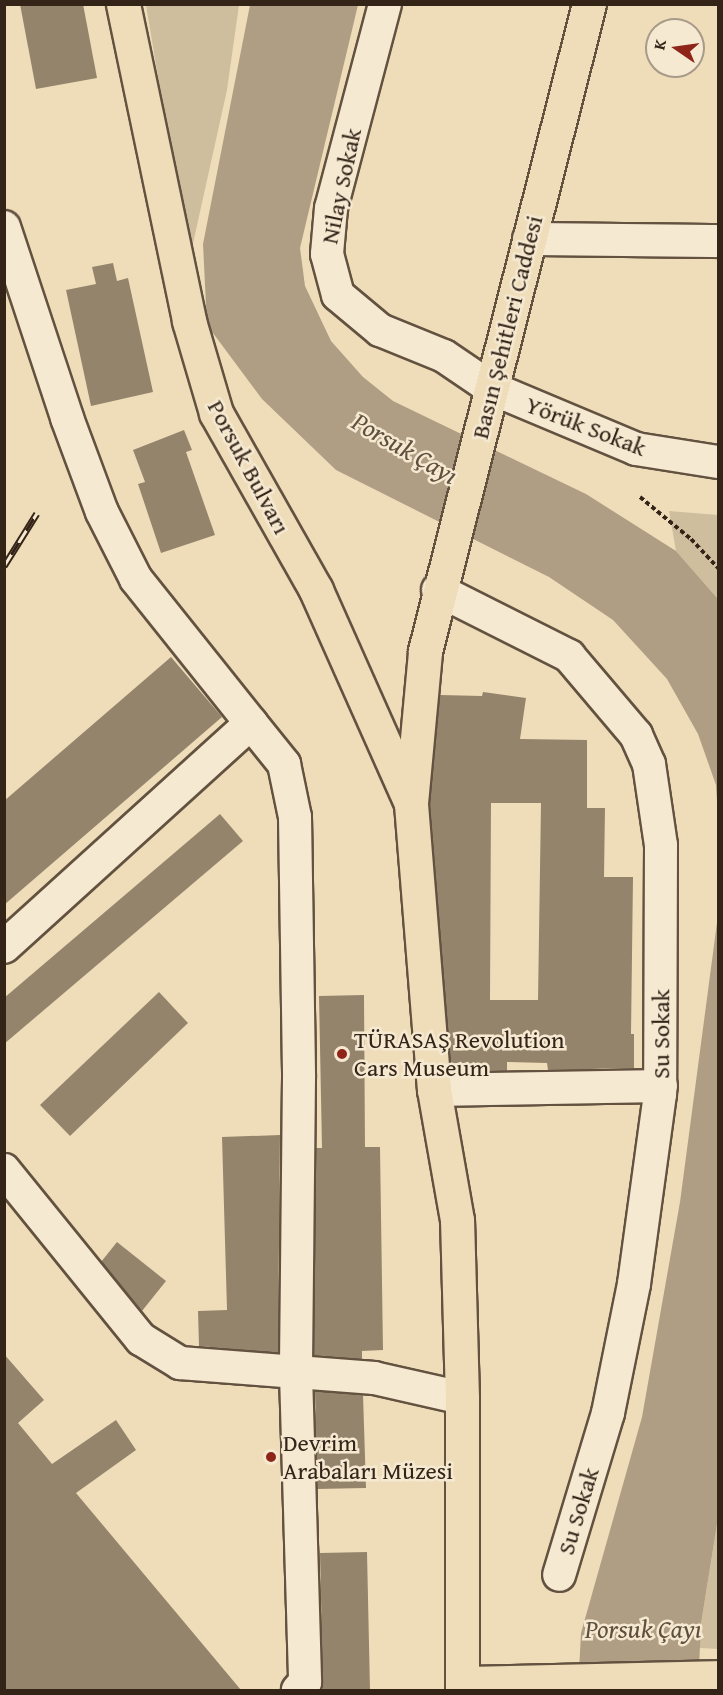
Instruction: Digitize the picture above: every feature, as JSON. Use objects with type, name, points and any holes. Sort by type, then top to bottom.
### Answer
[{"type":"main road","name":"Porsuk Bulvarı","points":[[123,4],[189,321],[216,413],[316,590],[411,803]]},
{"type":"main road","name":"Basın Şehitleri Caddesi","points":[[462,1687],[462,1398],[457,1220],[434,1090],[411,803],[425,651],[438,590],[589,4]]},
{"type":"main road","points":[[462,1687],[550,1681],[716,1677]]},
{"type":"street","name":"Nilay Sokak","points":[[385,4],[331,208],[327,254],[330,273],[338,295],[357,315],[395,338],[444,356],[491,388]]},
{"type":"street","points":[[4,227],[67,418],[102,512],[136,579],[284,764],[295,817],[299,1066],[296,1374],[305,1682],[298,1690]]},
{"type":"street","points":[[529,239],[718,241]]},
{"type":"street","name":"Yörük Sokak","points":[[491,388],[636,449],[718,462]]},
{"type":"street","name":"Su Sokak","points":[[438,590],[568,656],[636,735],[649,764],[662,845],[660,1086],[634,1284],[608,1413],[559,1575]]},
{"type":"street","points":[[4,947],[251,723]]},
{"type":"street","points":[[434,1090],[660,1086]]},
{"type":"street","points":[[4,1170],[141,1339],[180,1364],[374,1378],[462,1398]]},
{"type":"path","points":[[640,497],[691,539],[718,568]]},
{"type":"shaded area","points":[[146,5],[239,5],[227,90],[192,248],[181,215]]},
{"type":"shaded area","points":[[669,511],[718,515],[718,599],[676,551]]},
{"type":"shaded area","points":[[718,1518],[718,1649],[699,1648],[701,1624]]},
{"type":"water","points":[[250,5],[358,5],[300,248],[305,286],[331,341],[363,377],[393,401],[586,494],[676,551],[718,599],[718,818],[716,785],[698,734],[667,679],[613,620],[549,577],[336,470],[262,399],[207,325],[203,244]]},
{"type":"water","name":"Porsuk Çayı","points":[[718,915],[718,1518],[701,1624],[698,1690],[578,1690],[581,1633],[642,1417],[680,1202]]},
{"type":"building","points":[[20,4],[83,4],[97,78],[36,89]]},
{"type":"building","points":[[113,263],[117,281],[128,278],[153,392],[91,406],[66,290],[96,284],[92,267]]},
{"type":"building","points":[[184,430],[192,450],[186,452],[215,535],[161,553],[138,484],[145,482],[133,450]]},
{"type":"building","points":[[171,657],[222,717],[4,905],[4,801]]},
{"type":"building","points":[[483,692],[526,698],[520,739],[587,740],[587,808],[605,808],[604,877],[633,877],[631,1034],[634,1034],[634,1068],[548,1070],[547,1063],[507,1062],[507,1071],[451,1072],[430,803],[440,695],[482,696]],"holes":[[[491,803],[541,803],[538,1000],[490,1000]]]},
{"type":"building","points":[[220,814],[243,841],[4,1044],[4,998]]},
{"type":"building","points":[[159,992],[188,1023],[70,1136],[40,1105]]},
{"type":"building","points":[[364,995],[365,1147],[380,1147],[383,1350],[362,1351],[362,1359],[314,1355],[316,1148],[322,1148],[319,996]]},
{"type":"building","points":[[280,1135],[278,1353],[199,1346],[198,1311],[227,1310],[222,1137]]},
{"type":"building","points":[[117,1242],[166,1281],[142,1311],[101,1262]]},
{"type":"building","points":[[4,1354],[44,1400],[18,1423],[52,1464],[116,1420],[136,1450],[76,1493],[241,1690],[4,1690]]},
{"type":"building","points":[[315,1391],[363,1395],[366,1488],[317,1489]]},
{"type":"building","points":[[367,1552],[370,1690],[323,1690],[320,1553]]},
{"type":"railway","points":[[4,566],[37,513]]},
{"type":"place","name":"TÜRASAŞ Revolution Cars Museum","points":[[342,1054]]},
{"type":"place","name":"Devrim Arabaları Müzesi","points":[[271,1457]]}]
